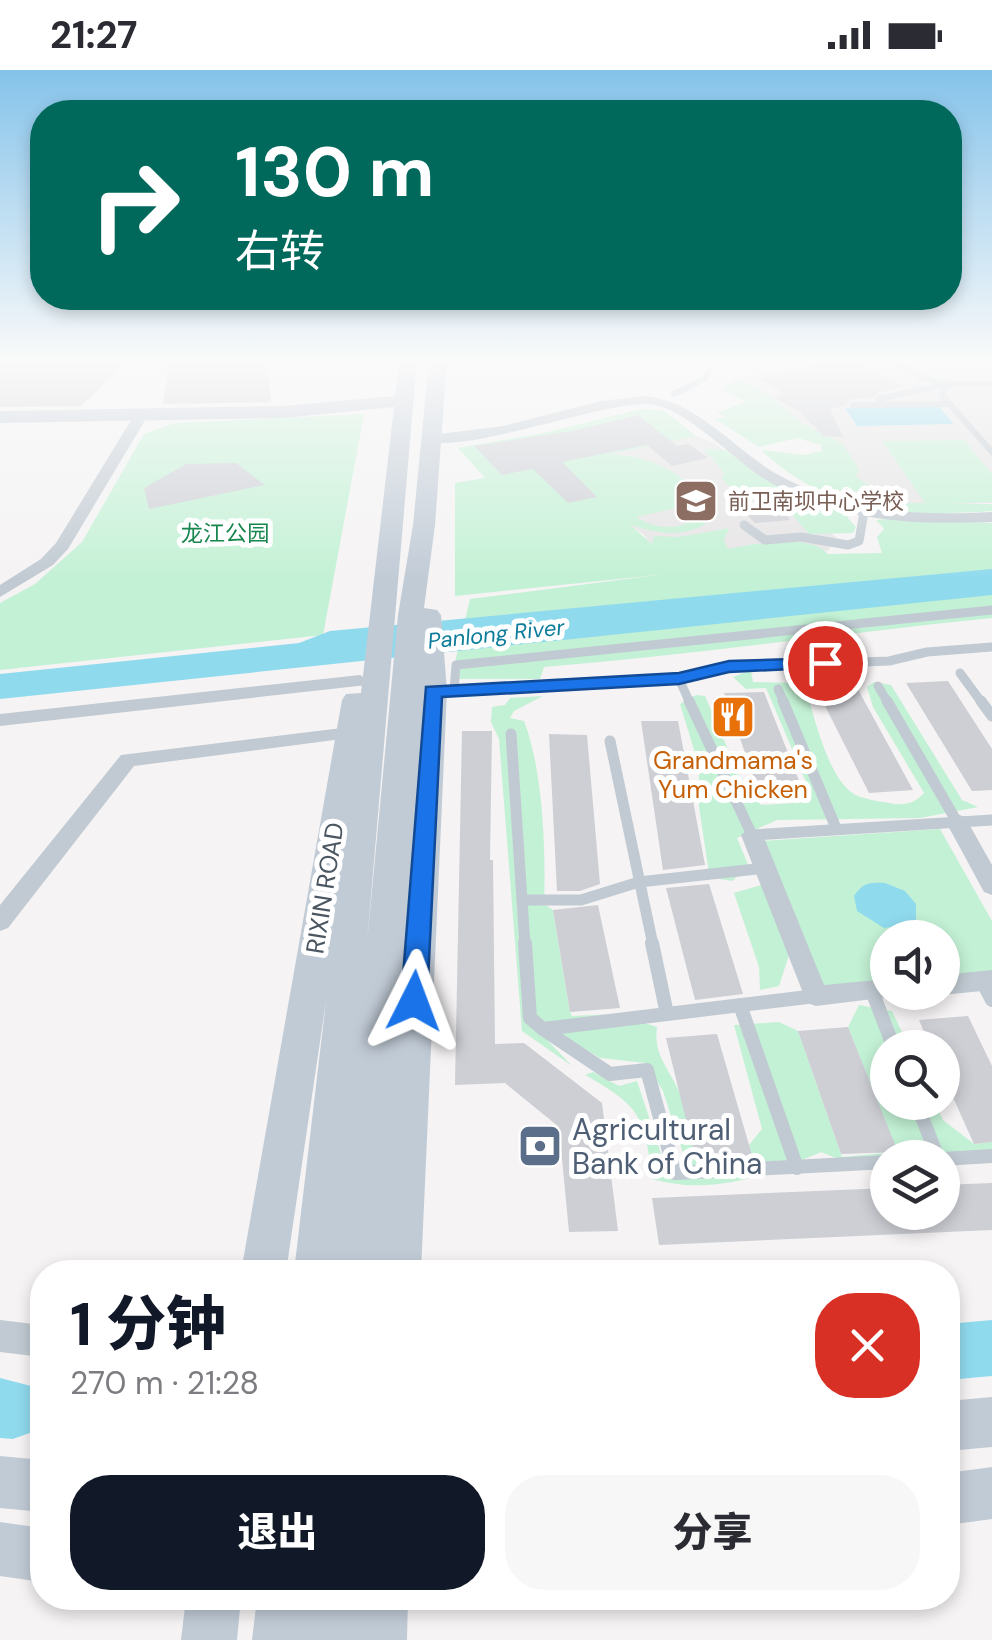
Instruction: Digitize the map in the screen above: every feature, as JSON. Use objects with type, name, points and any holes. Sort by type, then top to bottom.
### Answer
[{"type":"main road","name":"RIXIN ROAD","points":[[398,1260],[399,615],[394,504],[400,433]]},
{"type":"main road","name":"RIXIN ROAD","points":[[360,1260],[399,693],[399,615],[424,525],[433,433]]},
{"type":"main road","name":"RIXIN ROAD","points":[[266,1260],[399,693]]},
{"type":"main road","name":"RIXIN ROAD","points":[[320,1260],[399,693]]},
{"type":"main road","points":[[960,1425],[992,1422]]},
{"type":"main road","points":[[0,1482],[30,1485]]},
{"type":"main road","points":[[960,1497],[992,1493]]},
{"type":"main road","points":[[0,1549],[30,1553]]},
{"type":"main road","points":[[209,1640],[213,1610]]},
{"type":"main road","points":[[280,1640],[283,1610]]},
{"type":"main road","points":[[330,1640],[333,1610]]},
{"type":"main road","points":[[379,1640],[380,1610]]},
{"type":"street","points":[[0,592],[47,562],[62,546],[130,433]]},
{"type":"street","points":[[432,440],[480,433]]},
{"type":"street","points":[[712,433],[784,487],[810,499],[912,520],[992,518]]},
{"type":"street","points":[[0,720],[399,693]]},
{"type":"street","points":[[0,922],[128,760],[399,693]]},
{"type":"street","points":[[957,822],[992,886]]},
{"type":"street","points":[[752,836],[816,996],[870,991]]},
{"type":"street","points":[[960,985],[989,987]]},
{"type":"street","points":[[0,1336],[30,1340]]},
{"type":"lane","points":[[744,525],[766,540],[801,537],[848,546],[859,542],[863,534],[864,512]]},
{"type":"lane","points":[[399,693],[456,665],[992,610]]},
{"type":"lane","points":[[399,693],[679,679],[729,667],[889,661],[927,652],[992,647]]},
{"type":"lane","points":[[960,672],[992,716]]},
{"type":"lane","points":[[679,679],[752,836],[992,820]]},
{"type":"lane","points":[[878,686],[957,822]]},
{"type":"lane","points":[[778,689],[836,828]]},
{"type":"lane","points":[[511,734],[530,1018],[610,1074],[646,1070],[676,1173],[870,1163]]},
{"type":"lane","points":[[610,741],[667,1014]]},
{"type":"lane","points":[[522,900],[580,900],[640,882],[765,868]]},
{"type":"lane","points":[[543,1029],[816,996]]},
{"type":"lane","points":[[740,1005],[797,1168]]},
{"type":"lane","points":[[960,1157],[992,1156]]},
{"type":"shaded area","points":[[807,433],[992,433],[992,503],[884,507],[863,488],[845,460]]},
{"type":"shaded area","name":"前卫南坝中心学校","points":[[696,436],[715,443],[836,537],[828,551],[674,571],[643,534],[620,519],[568,462]]},
{"type":"green space","name":"龙江公园","points":[[360,433],[323,635],[0,670],[0,603],[35,584],[82,542],[144,434]]},
{"type":"green space","points":[[541,433],[693,433],[696,436],[607,455],[638,458],[667,469],[692,487],[711,511],[704,525],[685,532],[657,532],[629,524],[652,544],[654,536],[679,537],[729,528],[724,540],[728,549],[795,542],[828,554],[882,553],[877,537],[884,529],[876,520],[906,517],[992,523],[992,618],[544,667],[540,679],[451,679],[470,599],[658,575],[455,596],[455,483],[485,478],[458,448]],"holes":[[[694,504],[698,516],[667,527],[636,517]]]},
{"type":"green space","points":[[737,433],[823,433],[842,443],[859,469],[856,476],[898,508],[905,503],[925,503],[882,441],[964,440],[992,474],[992,502],[947,504],[992,504],[992,511],[927,513],[869,507],[814,488],[761,450],[804,455],[822,451],[821,445],[798,438],[759,447]]},
{"type":"green space","points":[[704,449],[725,450],[784,491],[849,507],[848,518],[856,527],[853,533],[809,534],[783,504],[749,497],[727,485],[721,477],[725,474]]},
{"type":"green space","points":[[751,670],[753,682],[805,683],[828,757],[851,792],[904,804],[924,793],[873,707],[867,687],[874,682],[891,685],[962,800],[978,807],[920,818],[777,820],[737,838],[749,867],[732,881],[690,874],[709,873],[699,807],[699,766],[680,704],[696,695],[705,696],[739,775],[761,805],[810,802],[807,784],[766,688],[746,689],[733,677]]},
{"type":"green space","points":[[543,696],[514,711],[510,718],[524,721],[535,763],[544,836],[544,904],[553,910],[572,1016],[617,1014],[657,1027],[658,1046],[683,1102],[697,1165],[753,1160],[749,1145],[762,1129],[734,1025],[779,1022],[798,1031],[842,1157],[870,1154],[870,1159],[843,1161],[821,1152],[738,1181],[696,1185],[652,1179],[646,1141],[636,1115],[618,1095],[585,1075],[593,1072],[619,1086],[637,1081],[666,1169],[685,1159],[663,1091],[646,1063],[600,1058],[558,1033],[548,1041],[572,1066],[522,1031],[499,739],[491,722],[492,707],[505,705],[510,698]]},
{"type":"green space","points":[[940,829],[992,921],[992,978],[960,981],[960,920],[870,920],[870,987],[818,992],[761,841]]},
{"type":"green space","points":[[761,885],[790,952],[779,986],[760,990],[759,967],[734,893]]},
{"type":"green space","points":[[859,1005],[892,1011],[901,1030],[870,1030],[870,1083],[848,1027]]},
{"type":"green space","points":[[884,1120],[943,1120],[974,1144],[992,1142],[992,1163],[960,1157],[960,1140],[892,1140]]},
{"type":"water","name":"Panlong River","points":[[992,569],[992,595],[0,699],[0,674],[299,643],[330,631]]},
{"type":"water","points":[[871,883],[885,883],[905,891],[916,904],[916,919],[871,920],[857,911],[854,896]]},
{"type":"water","points":[[992,1320],[992,1376],[960,1379],[960,1323]]},
{"type":"building","points":[[557,433],[661,433],[677,446],[689,444],[708,458],[672,466],[647,445],[562,462],[597,497],[568,503],[533,469],[502,475],[474,446]]},
{"type":"building","points":[[820,433],[841,433],[843,437]]},
{"type":"building","points":[[236,463],[265,485],[149,509],[144,488],[186,464]]},
{"type":"building","points":[[779,503],[790,520],[755,523],[738,506]]},
{"type":"building","points":[[948,681],[992,749],[992,790],[972,791],[906,683]]},
{"type":"building","points":[[855,684],[913,790],[869,793],[815,686]]},
{"type":"building","points":[[764,692],[805,796],[761,798],[724,693]]},
{"type":"building","points":[[641,721],[678,721],[705,865],[663,870]]},
{"type":"building","points":[[462,731],[492,731],[490,860],[495,1044],[524,1043],[602,1103],[618,1231],[569,1232],[559,1127],[505,1083],[455,1085]]},
{"type":"building","points":[[549,734],[587,735],[600,884],[580,891],[557,891]]},
{"type":"building","points":[[709,884],[743,994],[695,1000],[666,888]]},
{"type":"building","points":[[598,905],[620,1008],[570,1012],[553,910]]},
{"type":"building","points":[[968,1016],[992,1066],[992,1142],[974,1144],[960,1113],[960,1030],[923,1030],[919,1020]]},
{"type":"building","points":[[848,1027],[870,1082],[870,1120],[885,1120],[893,1140],[870,1140],[870,1153],[841,1154],[798,1031]]},
{"type":"building","points":[[717,1034],[753,1158],[696,1161],[666,1038]]},
{"type":"building","points":[[992,1183],[992,1230],[659,1245],[652,1198],[870,1189],[870,1230],[960,1230],[960,1184]]},
{"type":"waterway","points":[[0,1408],[13,1409]]},
{"type":"place","name":"前卫南坝中心学校","points":[[696,501]]},
{"type":"place","name":"Grandmama's Yum Chicken","points":[[733,717]]},
{"type":"place","name":"Agricultural Bank of China","points":[[540,1146]]},
{"type":"route","points":[[414,1001],[433,691],[679,679],[719,668],[825,663]]}]
